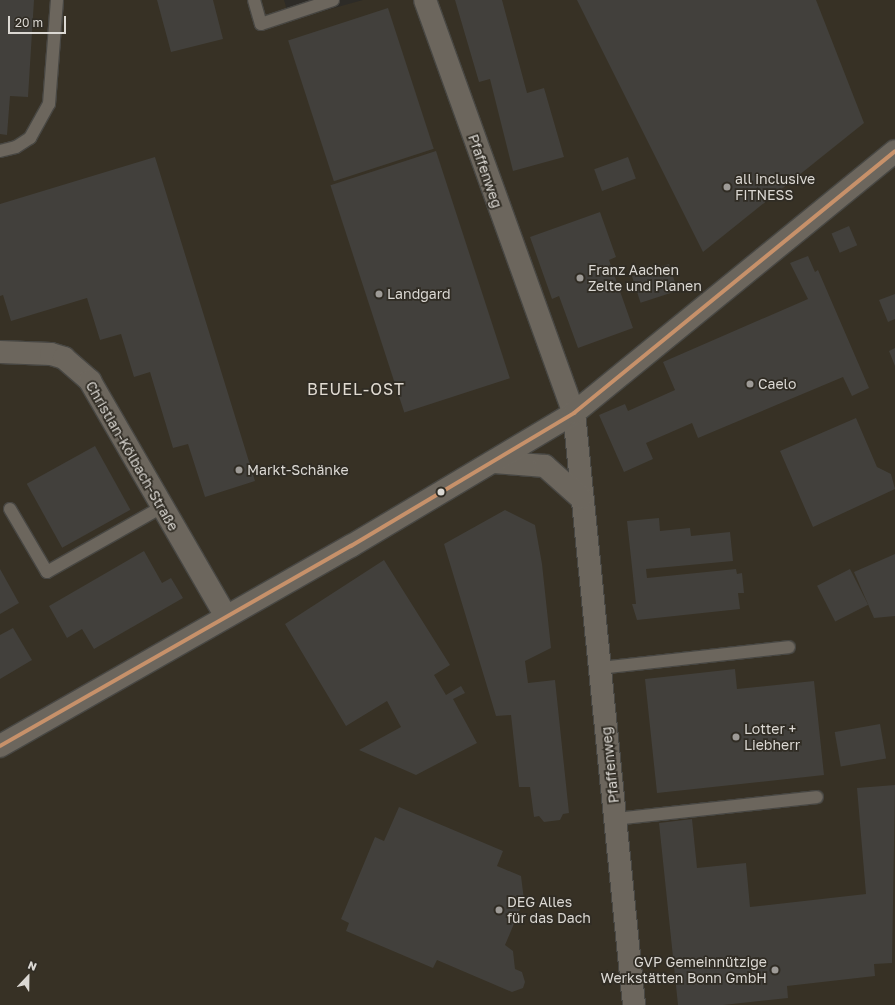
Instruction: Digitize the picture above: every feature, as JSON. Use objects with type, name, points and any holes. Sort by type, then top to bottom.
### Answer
[{"type":"street","name":"Pfaffenweg","points":[[425,0],[574,413],[581,498],[600,668],[634,1005]]},
{"type":"street","points":[[0,746],[494,462],[574,413],[895,151]]},
{"type":"street","name":"Christian-Kölbach-Straße","points":[[0,352],[51,354],[78,368],[90,381],[226,617]]},
{"type":"street","points":[[494,462],[545,466],[581,498]]},
{"type":"lane","points":[[0,151],[16,147],[30,138],[49,104],[57,0]]},
{"type":"lane","points":[[254,0],[261,24],[333,0]]},
{"type":"lane","points":[[10,509],[47,572],[162,507]]},
{"type":"lane","points":[[600,668],[789,647]]},
{"type":"lane","points":[[615,819],[817,797]]},
{"type":"shaded area","points":[[0,0],[284,0],[290,20],[363,0],[895,0],[895,1005],[0,1005]]},
{"type":"building","points":[[0,0],[34,0],[28,97],[10,96],[7,135],[0,134]]},
{"type":"building","points":[[157,0],[213,0],[223,39],[171,52]]},
{"type":"building","points":[[455,0],[502,0],[527,93],[544,88],[564,157],[513,171],[490,79],[479,82]]},
{"type":"building","name":"all inclusive FITNESS","points":[[577,0],[816,0],[864,123],[703,252]]},
{"type":"building","points":[[388,8],[434,149],[334,181],[288,40]]},
{"type":"building","points":[[436,151],[510,378],[404,413],[330,185]]},
{"type":"building","points":[[155,157],[255,481],[205,497],[188,444],[173,448],[150,372],[134,377],[121,334],[100,340],[87,298],[11,321],[3,295],[0,296],[0,204]]},
{"type":"building","points":[[628,157],[636,179],[602,191],[594,169]]},
{"type":"building","name":"Franz Aachen Zelte und Planen","points":[[600,212],[616,257],[609,260],[633,328],[578,348],[559,296],[552,299],[530,237]]},
{"type":"building","points":[[849,226],[857,245],[840,253],[832,233]]},
{"type":"building","name":"Caelo","points":[[808,256],[815,272],[818,270],[869,388],[852,396],[843,377],[698,438],[692,423],[646,443],[653,459],[624,472],[599,415],[625,404],[628,411],[675,390],[663,362],[808,299],[790,263]]},
{"type":"building","points":[[669,264],[678,291],[641,303],[632,276]]},
{"type":"building","points":[[895,294],[895,319],[888,322],[879,300]]},
{"type":"building","points":[[895,348],[895,366],[889,351]]},
{"type":"building","points":[[856,418],[877,467],[891,474],[895,489],[813,527],[780,451]]},
{"type":"building","points":[[95,446],[130,510],[62,548],[27,484]]},
{"type":"building","points":[[505,510],[535,525],[542,564],[551,648],[525,661],[528,683],[555,680],[569,813],[563,814],[560,820],[544,822],[539,816],[534,817],[530,787],[519,787],[511,715],[496,716],[444,544]]},
{"type":"building","points":[[659,518],[660,531],[690,528],[691,536],[730,532],[733,561],[646,569],[647,578],[736,569],[737,574],[742,573],[744,593],[738,593],[740,609],[637,620],[632,604],[636,604],[627,521]]},
{"type":"building","points":[[144,551],[162,583],[171,578],[183,598],[94,649],[82,629],[67,638],[49,606]]},
{"type":"building","points":[[895,554],[895,616],[874,618],[854,572]]},
{"type":"building","points":[[384,560],[450,665],[434,675],[446,695],[461,686],[465,693],[453,699],[477,743],[416,775],[359,750],[401,727],[387,701],[346,726],[285,624]]},
{"type":"building","points":[[0,569],[19,603],[0,614]]},
{"type":"building","points":[[850,569],[868,605],[835,621],[817,586]]},
{"type":"building","points":[[13,628],[32,660],[0,679],[0,635]]},
{"type":"building","name":"Lotter + Liebherr","points":[[735,669],[737,689],[814,681],[824,775],[657,793],[645,679]]},
{"type":"building","points":[[880,724],[886,758],[841,766],[835,732]]},
{"type":"building","points":[[895,785],[892,963],[874,964],[875,976],[787,986],[788,998],[723,1005],[678,1005],[659,823],[692,819],[697,868],[746,863],[750,907],[866,894],[857,788]]},
{"type":"building","points":[[399,807],[503,851],[497,866],[521,876],[524,900],[505,945],[513,951],[515,969],[522,972],[525,982],[523,988],[512,992],[437,960],[433,968],[346,931],[349,923],[341,919],[375,837],[384,841]]},
{"type":"transit line","points":[[0,746],[351,546],[574,413],[895,151]]},
{"type":"place","name":"all inclusive FITNESS","points":[[727,187]]},
{"type":"place","name":"Franz Aachen Zelte und Planen","points":[[580,278]]},
{"type":"place","name":"Landgard","points":[[379,294]]},
{"type":"place","name":"Caelo","points":[[750,384]]},
{"type":"place","name":"Markt-Schänke","points":[[239,470]]},
{"type":"place","name":"Lotter + Liebherr","points":[[736,737]]},
{"type":"place","name":"DEG Alles für das Dach","points":[[499,910]]},
{"type":"place","name":"GVP Gemeinnützige Werkstätten Bonn GmbH","points":[[775,970]]},
{"type":"district","name":"BEUEL-OST","points":[[356,389]]}]
